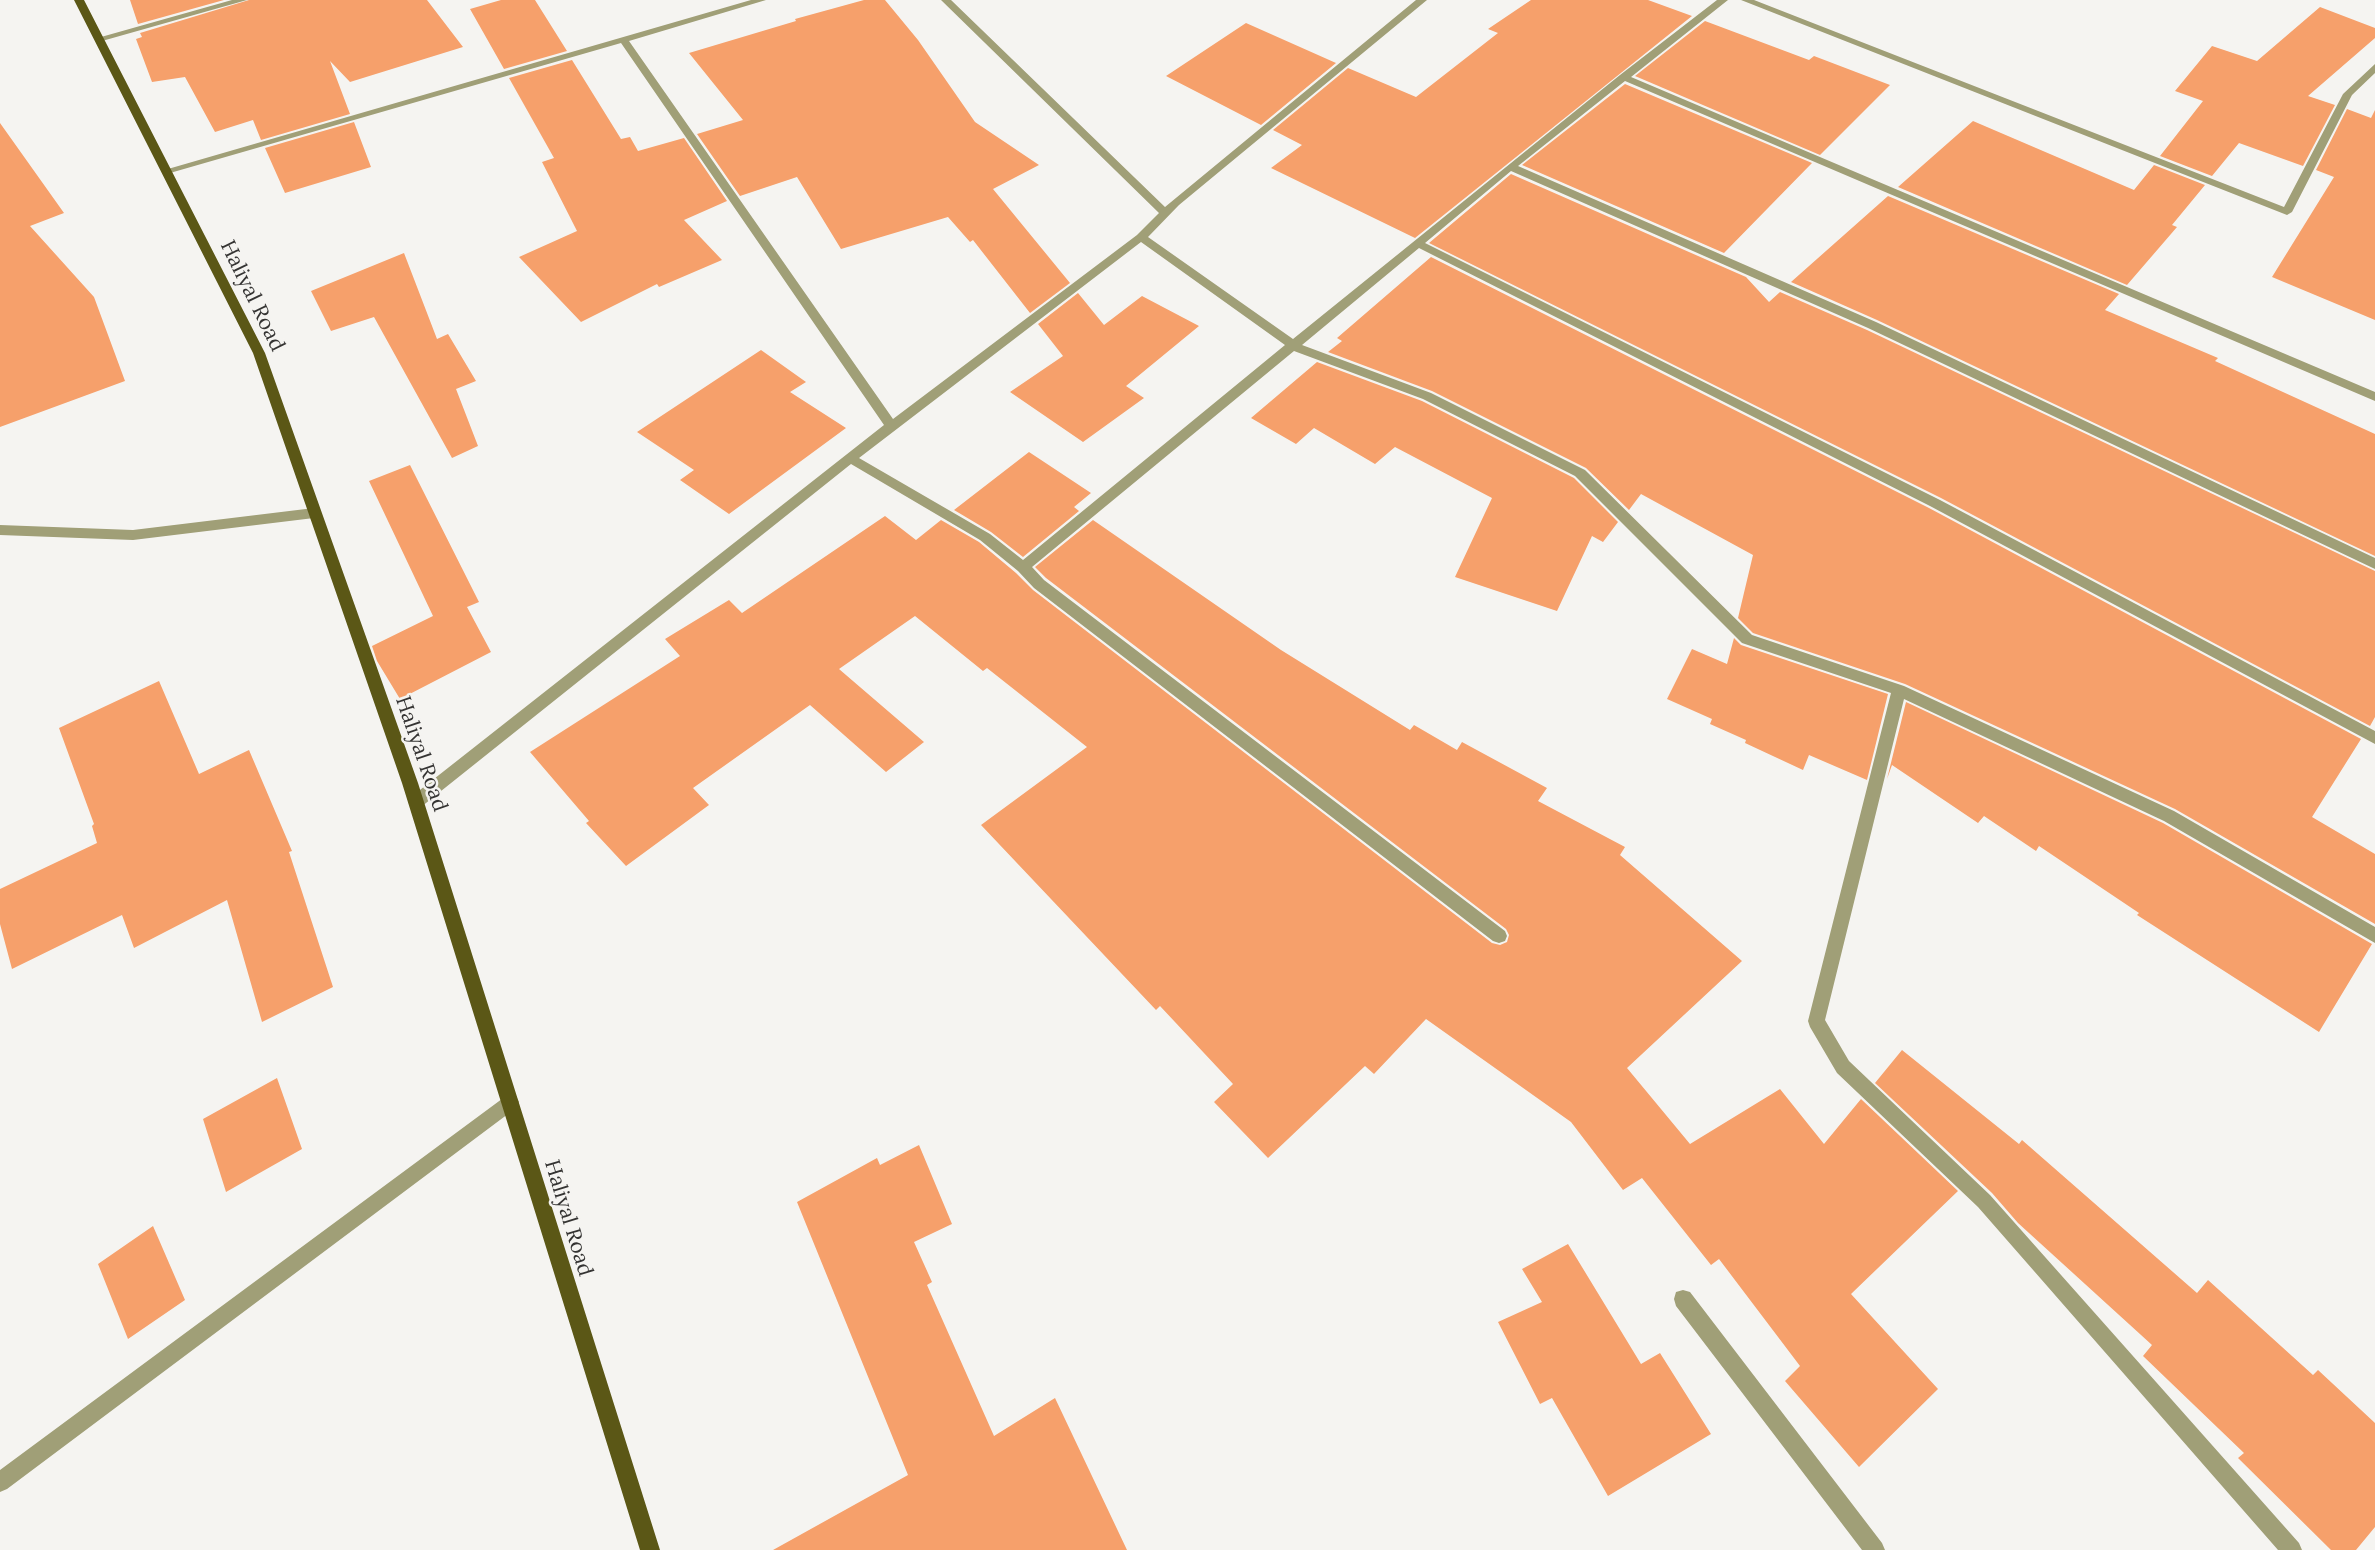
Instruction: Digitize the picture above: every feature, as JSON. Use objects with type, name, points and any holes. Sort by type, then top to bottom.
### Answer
[{"type":"main road","name":"Haliyal Road","points":[[79,0],[258,353],[416,802],[650,1550]]},
{"type":"street","points":[[99,39],[242,0]]},
{"type":"street","points":[[166,171],[761,0]]},
{"type":"street","points":[[946,0],[1166,213]]},
{"type":"street","points":[[416,802],[850,458],[1141,237],[1166,213],[1422,0]]},
{"type":"street","points":[[1023,567],[1510,167],[1723,0]]},
{"type":"street","points":[[1746,0],[2287,212],[2348,94],[2375,67]]},
{"type":"street","points":[[623,40],[891,428]]},
{"type":"street","points":[[1623,77],[2375,396]]},
{"type":"street","points":[[1510,167],[1872,325],[2375,564]]},
{"type":"street","points":[[1141,237],[1293,345],[1427,396],[1580,473],[1747,639],[1899,690],[2169,816],[2375,936]]},
{"type":"street","points":[[1418,243],[1935,503],[2375,738]]},
{"type":"street","points":[[850,458],[986,537],[1023,567],[1039,584],[1499,936]]},
{"type":"street","points":[[0,530],[133,535],[314,513]]},
{"type":"street","points":[[1899,690],[1816,1021],[1843,1067],[1984,1201],[2292,1550]]},
{"type":"street","points":[[0,1482],[510,1102]]},
{"type":"street","points":[[1683,1299],[1875,1550]]},
{"type":"building","points":[[130,0],[224,0],[138,24]]},
{"type":"building","points":[[249,0],[427,0],[463,47],[350,82],[330,61],[350,114],[261,140],[253,120],[215,132],[185,77],[152,82],[136,39],[142,37],[140,33]]},
{"type":"building","points":[[501,0],[535,0],[567,51],[504,69],[470,9]]},
{"type":"building","points":[[864,0],[885,0],[918,40],[975,122],[1039,165],[993,189],[1070,283],[1030,313],[973,240],[970,242],[948,217],[841,249],[797,177],[740,196],[697,134],[743,120],[689,53],[796,21],[795,19]]},
{"type":"building","points":[[1531,0],[1648,0],[1692,16],[1415,238],[1271,168],[1302,145],[1273,130],[1348,68],[1416,97],[1498,33],[1488,29]]},
{"type":"building","points":[[2320,7],[2375,28],[2375,38],[2308,96],[2335,105],[2303,166],[2239,143],[2212,176],[2160,156],[2203,101],[2175,91],[2212,46],[2257,61]]},
{"type":"building","points":[[1705,21],[1809,60],[1814,56],[1890,85],[1820,155],[1635,76]]},
{"type":"building","points":[[1246,23],[1336,63],[1261,125],[1166,76]]},
{"type":"building","points":[[572,60],[621,139],[630,137],[638,151],[684,138],[727,201],[684,220],[722,260],[659,287],[657,284],[581,322],[519,257],[577,231],[542,162],[554,158],[509,78]]},
{"type":"building","points":[[1625,84],[1812,163],[1724,253],[1522,165]]},
{"type":"building","points":[[2347,109],[2371,118],[2375,110],[2375,320],[2272,277],[2334,177],[2316,170]]},
{"type":"building","points":[[1973,121],[2134,190],[2154,165],[2205,185],[2172,225],[2177,227],[2127,285],[1898,187]]},
{"type":"building","points":[[354,122],[371,167],[285,193],[265,148]]},
{"type":"building","points":[[0,123],[64,213],[30,226],[94,297],[125,381],[0,427]]},
{"type":"building","points":[[1511,174],[1746,277],[1769,302],[1780,292],[1867,330],[2375,571],[2375,717],[2370,726],[1941,498],[1429,243]]},
{"type":"building","points":[[1888,196],[2119,294],[2105,310],[2218,358],[2215,361],[2375,434],[2375,556],[1877,320],[1791,282]]},
{"type":"building","points":[[404,253],[437,339],[448,334],[476,381],[456,389],[478,446],[452,458],[374,317],[331,331],[311,291]]},
{"type":"building","points":[[1431,257],[1929,508],[2361,739],[2312,817],[2375,854],[2375,924],[2175,809],[1905,684],[1753,633],[1738,618],[1753,555],[1641,494],[1629,510],[1586,468],[1432,391],[1328,352],[1342,341],[1337,338]]},
{"type":"building","points":[[1078,293],[1104,325],[1142,296],[1199,326],[1126,386],[1144,398],[1083,442],[1010,392],[1063,356],[1038,324]]},
{"type":"building","points":[[761,350],[806,382],[790,392],[846,428],[729,514],[680,480],[694,470],[637,432]]},
{"type":"building","points":[[1317,362],[1422,401],[1574,478],[1618,522],[1603,542],[1592,536],[1557,611],[1455,577],[1492,498],[1395,447],[1375,464],[1314,428],[1296,444],[1251,418]]},
{"type":"building","points":[[1029,452],[1091,493],[1074,507],[1079,511],[1023,557],[991,532],[954,510]]},
{"type":"building","points":[[410,465],[479,602],[467,607],[491,652],[400,699],[377,661],[372,646],[433,616],[369,481]]},
{"type":"building","points":[[885,516],[916,540],[941,520],[979,542],[1033,590],[1492,943],[1500,945],[1507,942],[1509,935],[1506,929],[1046,578],[1035,567],[1093,520],[1281,650],[1410,730],[1414,725],[1457,750],[1462,742],[1547,788],[1538,801],[1625,847],[1620,855],[1742,961],[1627,1068],[1690,1144],[1780,1089],[1824,1144],[1861,1099],[1958,1191],[1851,1294],[1938,1389],[1859,1467],[1785,1381],[1800,1366],[1719,1259],[1711,1265],[1642,1178],[1623,1190],[1571,1122],[1426,1019],[1374,1074],[1365,1066],[1268,1158],[1214,1102],[1233,1084],[1160,1006],[1156,1010],[981,825],[1087,747],[987,668],[983,671],[915,616],[839,669],[924,742],[886,772],[810,705],[693,788],[709,805],[626,866],[586,823],[589,821],[530,752],[680,656],[665,639],[729,600],[742,613]]},
{"type":"building","points":[[1734,638],[1741,645],[1888,694],[1867,780],[1809,755],[1803,770],[1710,724],[1712,719],[1667,699],[1692,649],[1727,664]]},
{"type":"building","points":[[159,681],[199,774],[249,750],[292,851],[289,852],[333,987],[262,1022],[227,900],[134,948],[122,915],[12,969],[0,924],[0,889],[97,843],[92,826],[94,824],[59,728]]},
{"type":"building","points":[[1906,702],[2163,823],[2372,944],[2319,1032],[2137,915],[2139,913],[2039,846],[2036,851],[1984,816],[1978,823],[1892,765],[1887,779]]},
{"type":"building","points":[[1902,1050],[2019,1144],[2022,1140],[2197,1293],[2208,1280],[2313,1375],[2318,1370],[2375,1423],[2375,1527],[2356,1550],[2331,1550],[2238,1458],[2244,1453],[2143,1356],[2152,1345],[2018,1223],[1992,1193],[1875,1083]]},
{"type":"building","points":[[277,1078],[302,1149],[226,1192],[203,1119]]},
{"type":"building","points":[[919,1145],[952,1224],[914,1242],[932,1282],[927,1285],[994,1436],[1055,1398],[1127,1550],[773,1550],[908,1475],[797,1202],[877,1158],[880,1165]]},
{"type":"building","points":[[153,1226],[185,1300],[128,1339],[98,1264]]},
{"type":"building","points":[[1568,1244],[1641,1364],[1660,1353],[1711,1434],[1608,1496],[1552,1398],[1540,1404],[1498,1322],[1542,1302],[1522,1269]]}]
